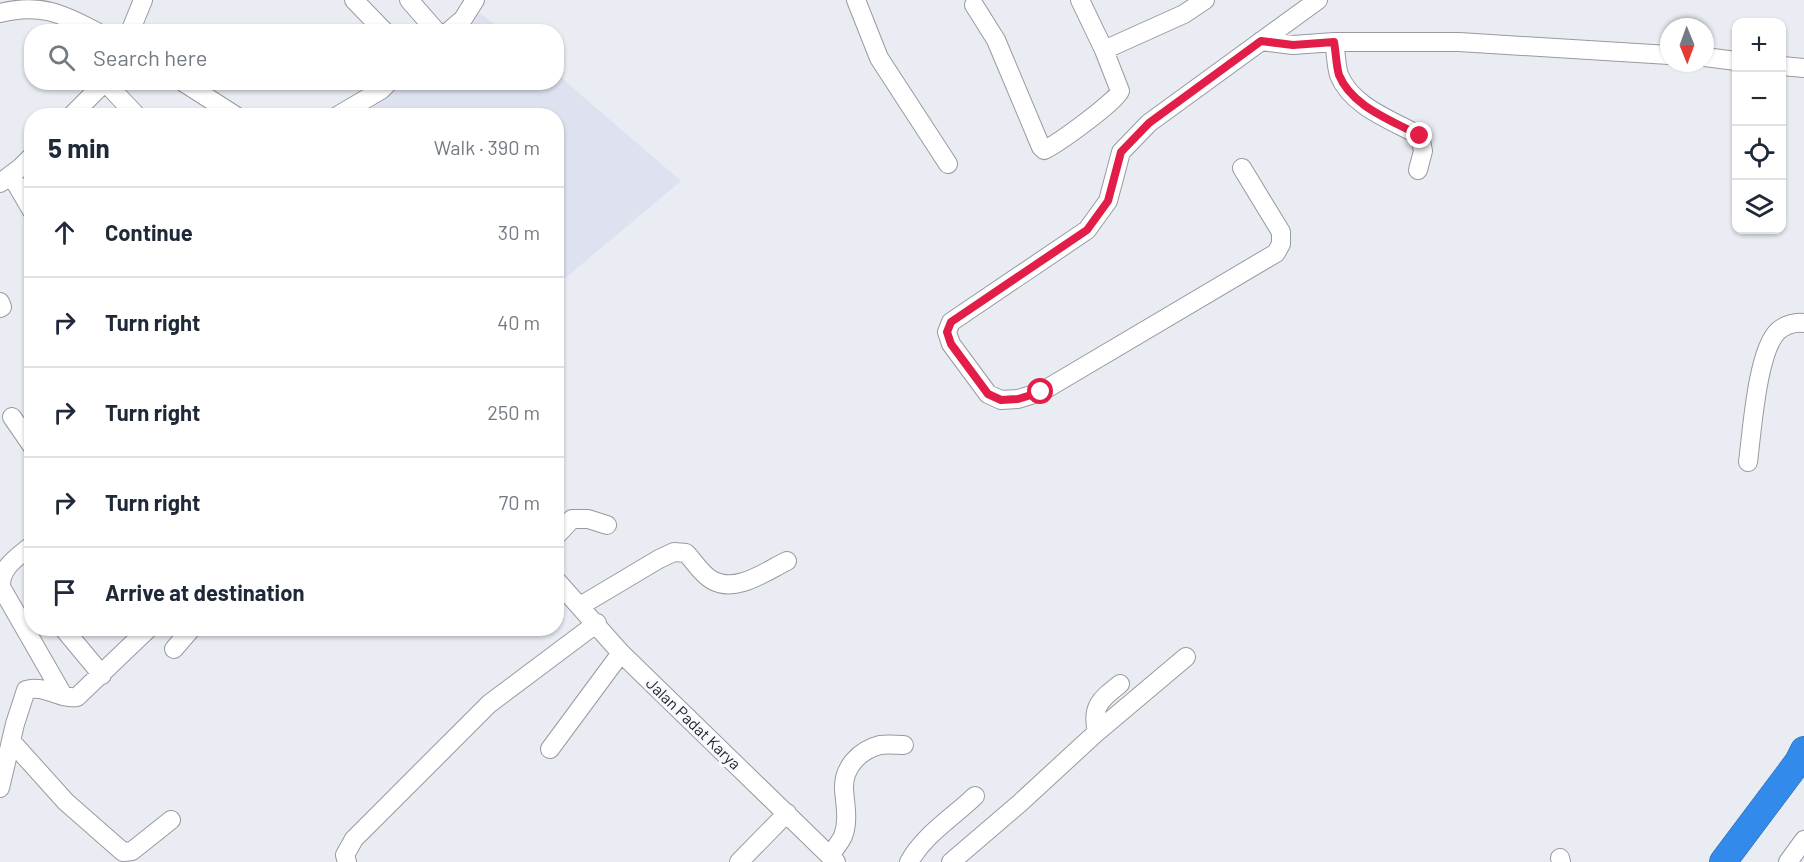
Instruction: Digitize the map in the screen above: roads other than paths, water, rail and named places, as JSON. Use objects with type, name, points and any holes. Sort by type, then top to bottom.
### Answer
[{"type":"highway","points":[[1723,862],[1798,762],[1804,750]]},
{"type":"street","points":[[133,24],[143,0]]},
{"type":"street","points":[[354,0],[378,24]]},
{"type":"street","points":[[409,0],[430,24]]},
{"type":"street","points":[[457,24],[475,0]]},
{"type":"street","points":[[855,0],[879,58],[948,164]]},
{"type":"street","points":[[974,5],[996,40],[1042,150],[1047,150],[1119,96],[1120,87],[1080,0]]},
{"type":"street","points":[[1104,50],[1184,14],[1205,0]]},
{"type":"street","points":[[1242,168],[1281,232],[1281,244],[1276,253],[1041,392],[1018,399],[1001,400],[988,394],[951,344],[947,332],[951,322],[1087,230],[1108,201],[1121,152],[1149,123],[1318,0]]},
{"type":"street","points":[[0,13],[33,4],[83,24]]},
{"type":"street","points":[[1261,41],[1293,45],[1334,42],[1459,42],[1660,54]]},
{"type":"street","points":[[1334,42],[1339,74],[1349,92],[1367,107],[1420,136],[1423,151],[1418,170]]},
{"type":"street","points":[[1714,58],[1732,60]]},
{"type":"street","points":[[1786,66],[1804,68]]},
{"type":"street","points":[[79,108],[97,90]]},
{"type":"street","points":[[113,90],[129,108]]},
{"type":"street","points":[[195,90],[224,108]]},
{"type":"street","points":[[351,108],[381,90]]},
{"type":"street","points":[[19,172],[24,187]]},
{"type":"street","points":[[0,302],[2,307],[0,308]]},
{"type":"street","points":[[1748,462],[1763,359],[1778,332],[1794,322],[1804,323]]},
{"type":"street","points":[[12,417],[24,434]]},
{"type":"street","points":[[564,526],[572,519],[588,519],[607,525]]},
{"type":"street","points":[[24,552],[4,569],[1,587],[24,627]]},
{"type":"street","points":[[580,606],[674,552],[686,553],[711,580],[729,585],[751,579],[787,561]]},
{"type":"street","name":"Jalan Padat Karya","points":[[564,589],[621,652],[833,859]]},
{"type":"street","points":[[347,862],[345,855],[354,839],[489,705],[597,623]]},
{"type":"street","points":[[29,636],[63,695]]},
{"type":"street","points":[[70,636],[102,675]]},
{"type":"street","points":[[0,788],[26,690],[34,688],[69,698],[77,697],[141,636]]},
{"type":"street","points":[[174,649],[185,636]]},
{"type":"street","points":[[550,749],[621,652]]},
{"type":"street","points":[[951,862],[1020,803],[1097,732],[1186,657]]},
{"type":"street","points":[[1097,732],[1094,719],[1096,709],[1099,703],[1120,684]]},
{"type":"street","points":[[11,741],[66,802],[123,852],[132,851],[171,820]]},
{"type":"street","points":[[833,859],[844,835],[847,811],[843,786],[852,762],[866,750],[874,747],[904,745]]},
{"type":"street","points":[[909,862],[921,844],[975,796]]},
{"type":"street","points":[[739,862],[787,813]]},
{"type":"street","points":[[1788,862],[1804,840]]}]
